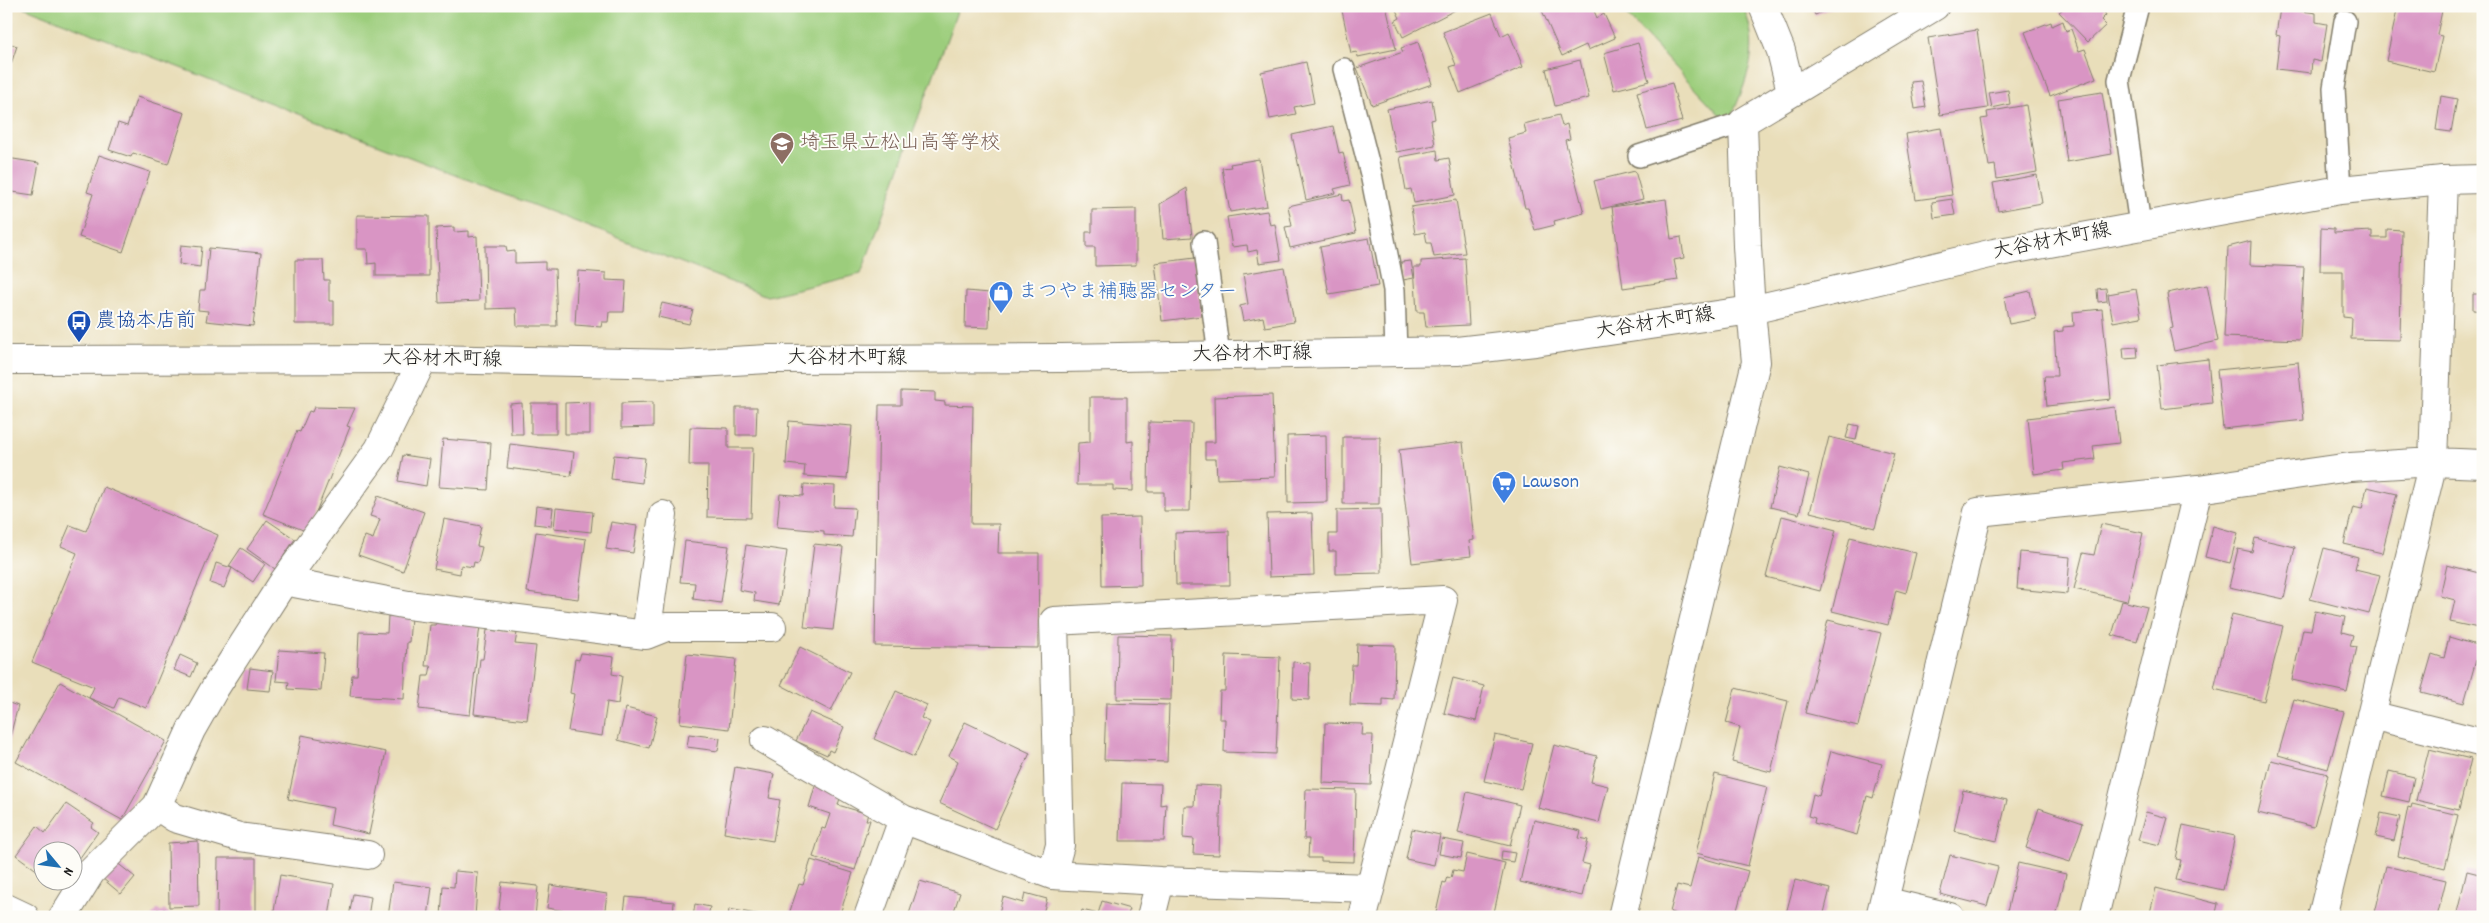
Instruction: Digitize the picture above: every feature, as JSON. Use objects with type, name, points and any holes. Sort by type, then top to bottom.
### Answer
[{"type":"street","points":[[1762,6],[1781,51],[1791,91]]},
{"type":"street","points":[[1622,917],[1756,362],[1747,246],[1743,122],[1791,91],[1935,6]]},
{"type":"street","name":"大谷材木町線","points":[[6,360],[423,359],[681,364],[768,359],[1396,353],[1457,350],[1535,342],[1751,310],[1994,254],[2140,225],[2340,190],[2443,180],[2483,179]]},
{"type":"street","points":[[2322,917],[2434,462],[2443,180]]},
{"type":"street","points":[[63,917],[91,872],[157,806],[191,730],[284,581],[379,448],[423,359]]},
{"type":"street","points":[[1950,917],[1882,909],[1978,512],[2198,490],[2350,467],[2434,462],[2483,464]]},
{"type":"street","points":[[2094,917],[2198,490]]},
{"type":"street","points":[[646,635],[663,515]]},
{"type":"street","points":[[284,581],[408,605],[646,635],[666,627],[772,627]]},
{"type":"street","points":[[1052,875],[1060,845],[1054,621],[1443,600],[1363,917]]},
{"type":"street","points":[[2371,715],[2483,743]]},
{"type":"street","points":[[765,740],[903,820],[1052,875],[1160,881],[1370,888]]},
{"type":"street","points":[[157,806],[175,818],[239,836],[368,855]]},
{"type":"street","points":[[868,917],[903,820]]},
{"type":"street","points":[[1151,917],[1160,881]]},
{"type":"street","points":[[6,908],[25,917]]},
{"type":"lane","points":[[2138,6],[2118,80],[2140,225]]},
{"type":"lane","points":[[2340,190],[2334,88],[2345,21]]},
{"type":"lane","points":[[1344,69],[1372,174],[1394,290],[1396,353]]},
{"type":"lane","points":[[1639,156],[1743,122]]},
{"type":"lane","points":[[1204,242],[1219,355]]},
{"type":"green space","name":"埼玉県立松山高等学校","points":[[21,6],[959,6],[861,274],[767,296]]},
{"type":"green space","points":[[1618,6],[1743,6],[1748,21],[1752,50],[1743,89],[1731,118],[1722,117]]},
{"type":"building","points":[[1341,6],[1386,6],[1396,49],[1358,57],[1357,52],[1351,53]]},
{"type":"building","points":[[1394,6],[1458,6],[1459,8],[1403,37],[1395,21],[1400,18]]},
{"type":"building","points":[[1540,6],[1592,6],[1597,18],[1604,14],[1615,38],[1588,50],[1586,45],[1562,56]]},
{"type":"building","points":[[1811,6],[1835,6],[1815,15]]},
{"type":"building","points":[[2062,6],[2107,6],[2103,10],[2106,15],[2101,20],[2106,25],[2088,42],[2059,12],[2064,8]]},
{"type":"building","points":[[2398,6],[2443,6],[2437,35],[2442,36],[2434,72],[2386,61]]},
{"type":"building","points":[[2280,8],[2316,13],[2316,22],[2327,24],[2321,62],[2312,60],[2311,73],[2276,69],[2280,36],[2276,35]]},
{"type":"building","points":[[1492,13],[1501,36],[1509,32],[1523,67],[1460,93],[1450,67],[1456,65],[1443,32]]},
{"type":"building","points":[[2063,21],[2066,31],[2071,29],[2079,51],[2085,49],[2096,78],[2050,96],[2025,32],[2051,22],[2052,26]]},
{"type":"building","points":[[1977,30],[1988,108],[1940,115],[1928,38]]},
{"type":"building","points":[[6,42],[17,46],[11,64],[6,63]]},
{"type":"building","points":[[1418,42],[1432,84],[1372,105],[1357,68],[1403,52],[1401,48]]},
{"type":"building","points":[[1638,43],[1649,81],[1614,90],[1604,53]]},
{"type":"building","points":[[1580,60],[1589,98],[1555,106],[1546,69]]},
{"type":"building","points":[[1306,62],[1314,103],[1294,107],[1296,114],[1270,119],[1261,72]]},
{"type":"building","points":[[1921,81],[1926,107],[1915,109],[1911,82]]},
{"type":"building","points":[[1672,83],[1682,121],[1647,130],[1637,92]]},
{"type":"building","points":[[2008,90],[2010,104],[1992,108],[1989,93]]},
{"type":"building","points":[[2102,92],[2112,154],[2067,162],[2058,99]]},
{"type":"building","points":[[2441,96],[2457,99],[2451,132],[2436,130]]},
{"type":"building","points":[[137,97],[185,113],[168,164],[133,153],[131,157],[109,150],[118,123],[127,126]]},
{"type":"building","points":[[1432,100],[1435,119],[1431,120],[1435,145],[1396,152],[1387,109]]},
{"type":"building","points":[[2026,105],[2037,172],[1997,179],[1995,165],[1989,166],[1981,119],[1988,118],[1987,112]]},
{"type":"building","points":[[1559,115],[1562,126],[1567,124],[1570,139],[1565,140],[1584,213],[1554,221],[1555,225],[1535,230],[1528,208],[1525,208],[1508,138],[1526,133],[1524,124]]},
{"type":"building","points":[[1333,126],[1339,153],[1343,152],[1350,185],[1334,189],[1336,193],[1306,200],[1292,135]]},
{"type":"building","points":[[1941,128],[1952,195],[1916,200],[1906,134]]},
{"type":"building","points":[[1437,150],[1438,160],[1449,158],[1455,195],[1414,203],[1411,189],[1406,190],[1400,157]]},
{"type":"building","points":[[99,155],[150,172],[123,252],[79,237],[93,194],[87,192]]},
{"type":"building","points":[[7,158],[39,163],[33,195],[6,191]]},
{"type":"building","points":[[1259,159],[1267,206],[1230,212],[1222,168],[1231,167],[1230,164]]},
{"type":"building","points":[[1635,171],[1643,199],[1601,209],[1594,181]]},
{"type":"building","points":[[2037,175],[2042,203],[1998,211],[1993,183]]},
{"type":"building","points":[[1187,188],[1192,237],[1163,239],[1160,204]]},
{"type":"building","points":[[1342,194],[1343,201],[1349,200],[1356,233],[1290,248],[1285,227],[1292,226],[1288,206]]},
{"type":"building","points":[[1666,199],[1671,239],[1681,237],[1684,258],[1674,260],[1678,280],[1623,288],[1612,207]]},
{"type":"building","points":[[1952,199],[1955,215],[1934,218],[1932,202]]},
{"type":"building","points":[[1456,200],[1465,253],[1434,257],[1431,243],[1427,243],[1425,232],[1415,234],[1411,207]]},
{"type":"building","points":[[1136,209],[1136,265],[1095,266],[1095,247],[1086,247],[1086,232],[1092,232],[1092,210]]},
{"type":"building","points":[[1267,211],[1270,225],[1275,224],[1281,260],[1259,263],[1257,250],[1248,252],[1247,245],[1232,247],[1227,217]]},
{"type":"building","points":[[357,215],[429,216],[429,276],[376,276],[376,263],[368,264],[367,249],[357,249]]},
{"type":"building","points":[[454,227],[454,232],[469,231],[469,237],[477,236],[479,301],[439,303],[436,228]]},
{"type":"building","points":[[2321,228],[2334,229],[2334,233],[2372,231],[2372,238],[2387,238],[2387,229],[2402,230],[2400,340],[2351,339],[2352,318],[2343,317],[2343,271],[2320,271]]},
{"type":"building","points":[[1369,238],[1378,286],[1329,294],[1320,247]]},
{"type":"building","points":[[2251,241],[2250,265],[2304,267],[2300,340],[2224,337],[2228,247]]},
{"type":"building","points":[[181,245],[202,247],[200,267],[179,264]]},
{"type":"building","points":[[485,246],[506,246],[507,252],[515,251],[515,263],[545,262],[545,269],[555,269],[557,326],[517,326],[516,308],[486,309]]},
{"type":"building","points":[[209,248],[261,253],[253,326],[206,321],[208,311],[198,310],[200,290],[205,290]]},
{"type":"building","points":[[1195,258],[1202,316],[1162,321],[1155,263]]},
{"type":"building","points":[[1465,258],[1469,325],[1426,327],[1424,312],[1417,312],[1414,267],[1421,267],[1421,261]]},
{"type":"building","points":[[295,260],[323,260],[324,280],[329,280],[329,301],[334,301],[334,324],[295,324]]},
{"type":"building","points":[[1411,261],[1414,278],[1403,280],[1401,262]]},
{"type":"building","points":[[1284,267],[1294,322],[1265,327],[1263,317],[1243,321],[1240,306],[1248,304],[1243,274]]},
{"type":"building","points":[[578,271],[606,273],[606,280],[626,281],[624,312],[609,312],[608,322],[602,322],[601,327],[575,325]]},
{"type":"building","points":[[2207,285],[2218,341],[2174,351],[2169,329],[2173,328],[2167,293]]},
{"type":"building","points":[[2106,288],[2107,301],[2098,302],[2097,289]]},
{"type":"building","points":[[2136,289],[2141,317],[2113,322],[2108,294]]},
{"type":"building","points":[[966,291],[990,293],[989,328],[965,327]]},
{"type":"building","points":[[2030,291],[2036,319],[2009,324],[2004,297]]},
{"type":"building","points":[[2473,294],[2483,294],[2483,311],[2473,310]]},
{"type":"building","points":[[662,303],[693,310],[689,324],[658,317]]},
{"type":"building","points":[[2102,309],[2111,399],[2047,406],[2044,376],[2057,376],[2054,332],[2063,331],[2063,327],[2074,326],[2073,312]]},
{"type":"building","points":[[2137,347],[2138,358],[2124,359],[2123,348]]},
{"type":"building","points":[[2208,359],[2212,403],[2162,409],[2157,365]]},
{"type":"building","points":[[2298,362],[2304,420],[2223,429],[2217,370]]},
{"type":"building","points":[[901,391],[935,392],[935,401],[945,402],[945,405],[973,406],[971,524],[999,524],[998,553],[1039,553],[1038,648],[875,646],[879,405],[901,405]]},
{"type":"building","points":[[1272,395],[1275,477],[1217,479],[1216,459],[1205,459],[1205,442],[1215,442],[1214,397]]},
{"type":"building","points":[[1090,397],[1127,397],[1127,442],[1133,441],[1133,491],[1113,490],[1113,485],[1077,485],[1078,443],[1090,442]]},
{"type":"building","points":[[590,402],[590,434],[565,434],[565,403]]},
{"type":"building","points":[[653,402],[653,427],[621,428],[621,403]]},
{"type":"building","points":[[522,403],[523,434],[511,434],[510,404]]},
{"type":"building","points":[[531,403],[556,403],[556,434],[531,434]]},
{"type":"building","points":[[314,407],[355,408],[347,426],[350,427],[308,532],[263,514],[297,431],[300,432],[309,411],[312,412]]},
{"type":"building","points":[[736,407],[757,407],[756,435],[736,435]]},
{"type":"building","points":[[2115,407],[2119,443],[2093,446],[2095,459],[2063,463],[2064,470],[2034,474],[2028,418]]},
{"type":"building","points":[[6,411],[11,412],[7,439],[6,438]]},
{"type":"building","points":[[789,421],[852,426],[847,479],[804,476],[805,466],[786,464]]},
{"type":"building","points":[[1149,422],[1192,423],[1190,511],[1164,511],[1164,492],[1148,492]]},
{"type":"building","points":[[1850,424],[1859,426],[1856,440],[1846,438]]},
{"type":"building","points":[[690,427],[728,428],[728,448],[753,448],[751,518],[707,517],[708,465],[689,465]]},
{"type":"building","points":[[1326,435],[1327,502],[1288,503],[1287,436]]},
{"type":"building","points":[[1343,437],[1380,437],[1379,504],[1343,504]]},
{"type":"building","points":[[1829,437],[1894,453],[1875,528],[1810,512]]},
{"type":"building","points":[[443,439],[491,443],[488,490],[439,487]]},
{"type":"building","points":[[1463,442],[1474,540],[1469,541],[1471,556],[1412,563],[1399,450]]},
{"type":"building","points":[[510,444],[574,452],[571,476],[507,468]]},
{"type":"building","points":[[403,455],[430,459],[426,486],[398,481]]},
{"type":"building","points":[[614,455],[645,458],[642,483],[611,479]]},
{"type":"building","points":[[1780,467],[1809,475],[1799,514],[1770,507]]},
{"type":"building","points":[[804,484],[835,486],[834,507],[855,508],[852,537],[824,535],[824,531],[777,527],[780,494],[803,496]]},
{"type":"building","points":[[104,487],[218,535],[146,708],[119,697],[114,708],[89,698],[94,687],[32,662],[77,553],[61,546],[70,525],[86,531]]},
{"type":"building","points":[[2367,487],[2397,494],[2382,553],[2344,544],[2353,507],[2362,509]]},
{"type":"building","points":[[378,496],[424,512],[403,571],[358,555],[365,536],[373,539],[380,519],[370,516]]},
{"type":"building","points":[[536,506],[553,508],[551,526],[534,524]]},
{"type":"building","points":[[556,508],[593,512],[591,532],[554,528]]},
{"type":"building","points":[[1381,509],[1382,573],[1336,574],[1336,551],[1329,551],[1329,534],[1337,534],[1337,510]]},
{"type":"building","points":[[1312,513],[1314,575],[1269,577],[1267,514]]},
{"type":"building","points":[[1782,516],[1836,530],[1820,591],[1766,577]]},
{"type":"building","points":[[1140,517],[1141,585],[1102,586],[1101,518]]},
{"type":"building","points":[[444,519],[481,526],[477,546],[482,547],[478,563],[474,562],[473,567],[461,565],[460,574],[434,569]]},
{"type":"building","points":[[267,520],[295,539],[275,569],[247,549]]},
{"type":"building","points":[[611,522],[637,526],[633,553],[606,549]]},
{"type":"building","points":[[2101,524],[2143,533],[2127,601],[2074,589],[2083,553],[2094,555]]},
{"type":"building","points":[[2213,526],[2238,533],[2230,563],[2205,557]]},
{"type":"building","points":[[1229,531],[1230,585],[1176,585],[1175,533]]},
{"type":"building","points":[[536,532],[586,539],[578,599],[527,592]]},
{"type":"building","points":[[1850,537],[1916,553],[1906,593],[1896,590],[1888,625],[1832,611]]},
{"type":"building","points":[[2255,538],[2295,547],[2284,599],[2229,587],[2238,549],[2252,552]]},
{"type":"building","points":[[685,541],[729,546],[721,603],[693,599],[695,583],[680,582]]},
{"type":"building","points":[[814,544],[843,547],[833,630],[804,627]]},
{"type":"building","points":[[746,545],[787,551],[779,605],[754,601],[755,593],[739,590]]},
{"type":"building","points":[[241,548],[265,564],[253,582],[229,566]]},
{"type":"building","points":[[2324,548],[2358,557],[2355,569],[2380,575],[2369,614],[2310,599]]},
{"type":"building","points":[[2020,552],[2070,557],[2067,594],[2017,589]]},
{"type":"building","points":[[216,563],[232,568],[224,588],[210,583]]},
{"type":"building","points":[[2447,565],[2483,574],[2483,629],[2450,622],[2455,600],[2440,596]]},
{"type":"building","points":[[2122,601],[2147,607],[2137,642],[2112,635]]},
{"type":"building","points":[[2315,611],[2345,617],[2342,632],[2353,635],[2350,646],[2357,647],[2347,692],[2292,680],[2303,629],[2311,630]]},
{"type":"building","points":[[2232,614],[2283,626],[2264,701],[2214,689]]},
{"type":"building","points":[[388,616],[411,617],[409,642],[407,642],[404,699],[350,696],[352,675],[357,675],[359,632],[387,633]]},
{"type":"building","points":[[436,620],[480,625],[470,715],[419,709],[423,676],[429,676],[431,666],[425,666],[430,625],[436,625]]},
{"type":"building","points":[[1828,620],[1881,633],[1858,726],[1805,713]]},
{"type":"building","points":[[487,630],[517,633],[515,644],[536,646],[527,720],[474,714],[480,659],[483,659]]},
{"type":"building","points":[[1118,635],[1172,636],[1171,700],[1117,699]]},
{"type":"building","points":[[2449,637],[2480,646],[2464,703],[2421,692],[2432,654],[2444,658]]},
{"type":"building","points":[[1357,644],[1395,645],[1394,700],[1383,699],[1383,706],[1350,705],[1352,665],[1356,665]]},
{"type":"building","points":[[800,647],[850,672],[831,711],[781,685]]},
{"type":"building","points":[[279,650],[324,653],[321,691],[288,689],[289,682],[276,681]]},
{"type":"building","points":[[581,653],[614,657],[612,674],[622,676],[618,704],[607,702],[602,736],[568,731],[574,694],[570,693],[575,659],[579,660]]},
{"type":"building","points":[[687,654],[736,659],[729,729],[680,723]]},
{"type":"building","points":[[180,655],[197,663],[191,677],[174,670]]},
{"type":"building","points":[[1226,655],[1280,657],[1276,754],[1224,752],[1225,719],[1219,719],[1220,691],[1225,691]]},
{"type":"building","points":[[1293,662],[1310,663],[1309,700],[1292,699]]},
{"type":"building","points":[[250,668],[273,671],[270,691],[247,689]]},
{"type":"building","points":[[1453,678],[1484,686],[1476,721],[1444,713]]},
{"type":"building","points":[[60,682],[166,741],[122,820],[16,762]]},
{"type":"building","points":[[1735,688],[1788,701],[1771,772],[1732,762],[1740,727],[1726,723]]},
{"type":"building","points":[[896,691],[927,705],[921,718],[930,722],[914,757],[874,739]]},
{"type":"building","points":[[2294,699],[2344,712],[2328,769],[2278,755]]},
{"type":"building","points":[[6,702],[18,706],[7,748],[6,748]]},
{"type":"building","points":[[1106,703],[1169,705],[1167,762],[1104,760]]},
{"type":"building","points":[[626,708],[657,716],[649,748],[618,740]]},
{"type":"building","points":[[810,712],[844,727],[833,752],[829,750],[827,755],[796,741]]},
{"type":"building","points":[[965,722],[1030,753],[995,829],[939,803],[958,761],[949,756]]},
{"type":"building","points":[[1325,723],[1363,724],[1362,735],[1373,735],[1371,785],[1323,783]]},
{"type":"building","points":[[689,734],[720,738],[718,751],[687,747]]},
{"type":"building","points":[[302,735],[386,752],[369,834],[330,825],[333,808],[288,799]]},
{"type":"building","points":[[1495,735],[1532,743],[1521,789],[1484,781]]},
{"type":"building","points":[[1554,745],[1597,756],[1591,782],[1608,786],[1599,823],[1538,808]]},
{"type":"building","points":[[2429,749],[2471,759],[2459,810],[2416,800]]},
{"type":"building","points":[[1831,751],[1882,764],[1873,798],[1867,796],[1857,835],[1814,823],[1815,818],[1808,816],[1813,794],[1819,796]]},
{"type":"building","points":[[2271,760],[2328,774],[2314,827],[2258,813]]},
{"type":"building","points":[[735,767],[774,774],[769,798],[780,800],[773,841],[724,833]]},
{"type":"building","points":[[2389,771],[2414,777],[2409,802],[2383,796]]},
{"type":"building","points":[[1715,774],[1767,787],[1748,866],[1696,853]]},
{"type":"building","points":[[816,783],[842,791],[838,805],[868,814],[866,820],[870,820],[855,870],[813,857],[822,828],[825,829],[830,814],[809,807]]},
{"type":"building","points":[[1122,783],[1161,784],[1160,805],[1166,804],[1164,841],[1120,841]]},
{"type":"building","points":[[1195,785],[1221,786],[1219,855],[1193,854],[1194,839],[1183,838],[1184,806],[1194,806]]},
{"type":"building","points":[[1306,789],[1356,790],[1354,862],[1321,861],[1321,858],[1308,858],[1309,839],[1304,839]]},
{"type":"building","points":[[1963,790],[2007,800],[1997,841],[1954,831]]},
{"type":"building","points":[[1467,792],[1520,805],[1510,846],[1458,833]]},
{"type":"building","points":[[66,804],[94,823],[91,827],[98,832],[82,855],[82,840],[32,840],[32,867],[16,855],[37,826],[45,833]]},
{"type":"building","points":[[2412,804],[2458,815],[2445,868],[2398,856],[2408,807],[2411,808]]},
{"type":"building","points":[[2039,808],[2083,823],[2070,862],[2026,848]]},
{"type":"building","points":[[2146,812],[2168,818],[2160,845],[2138,840]]},
{"type":"building","points":[[2381,813],[2400,817],[2394,841],[2376,837]]},
{"type":"building","points":[[1534,820],[1581,831],[1579,838],[1588,840],[1582,863],[1590,865],[1582,896],[1520,882]]},
{"type":"building","points":[[2183,825],[2235,836],[2223,890],[2176,880],[2181,860],[2176,859]]},
{"type":"building","points":[[1412,829],[1440,835],[1434,865],[1406,859]]},
{"type":"building","points":[[1442,839],[1464,843],[1461,858],[1439,854]]},
{"type":"building","points":[[198,841],[199,906],[169,907],[168,843]]},
{"type":"building","points":[[1502,851],[1515,853],[1513,862],[1501,860]]},
{"type":"building","points":[[1467,854],[1505,863],[1493,917],[1435,917],[1443,882],[1445,883],[1447,877],[1451,878],[1453,870],[1463,872]]},
{"type":"building","points":[[1950,855],[1998,867],[1987,906],[1940,894]]},
{"type":"building","points":[[1698,857],[1748,871],[1735,917],[1687,917],[1670,912],[1677,885],[1690,888]]},
{"type":"building","points":[[218,858],[256,858],[256,917],[217,917]]},
{"type":"building","points":[[811,860],[853,873],[839,917],[796,917],[789,914],[799,884],[803,885]]},
{"type":"building","points":[[116,862],[135,877],[121,894],[102,878]]},
{"type":"building","points":[[2018,863],[2066,874],[2056,917],[2029,917],[2007,912]]},
{"type":"building","points":[[2386,866],[2446,880],[2437,917],[2374,917]]},
{"type":"building","points":[[455,871],[478,873],[475,917],[441,917],[443,886],[454,887]]},
{"type":"building","points":[[2467,871],[2483,875],[2483,917],[2456,917]]},
{"type":"building","points":[[280,875],[334,884],[329,917],[273,917]]},
{"type":"building","points":[[1795,880],[1830,889],[1823,917],[1785,917]]},
{"type":"building","points":[[920,881],[960,893],[952,917],[908,917]]},
{"type":"building","points":[[393,882],[432,887],[428,917],[388,917]]},
{"type":"building","points":[[502,882],[538,886],[535,917],[498,917]]},
{"type":"building","points":[[550,885],[607,894],[604,917],[564,917],[565,911],[547,908]]},
{"type":"building","points":[[2156,888],[2218,904],[2215,917],[2149,917]]},
{"type":"building","points":[[1025,893],[1047,899],[1042,917],[998,917],[1003,897],[1023,903]]},
{"type":"building","points":[[353,894],[371,897],[368,917],[349,917]]},
{"type":"building","points":[[626,897],[674,902],[673,917],[631,917],[631,914],[624,913]]},
{"type":"building","points":[[1102,901],[1130,909],[1127,917],[1080,917],[1082,910],[1098,914]]},
{"type":"building","points":[[695,904],[710,907],[708,917],[693,917]]},
{"type":"building","points":[[158,909],[161,912],[164,909],[173,917],[151,917]]},
{"type":"building","points":[[729,909],[767,916],[767,917],[728,917]]},
{"type":"place","name":"埼玉県立松山高等学校","points":[[782,165]]},
{"type":"place","name":"まつやま補聴器センター","points":[[1001,314]]},
{"type":"place","name":"農協本店前","points":[[79,343]]},
{"type":"place","name":"Lawson","points":[[1504,504]]}]
